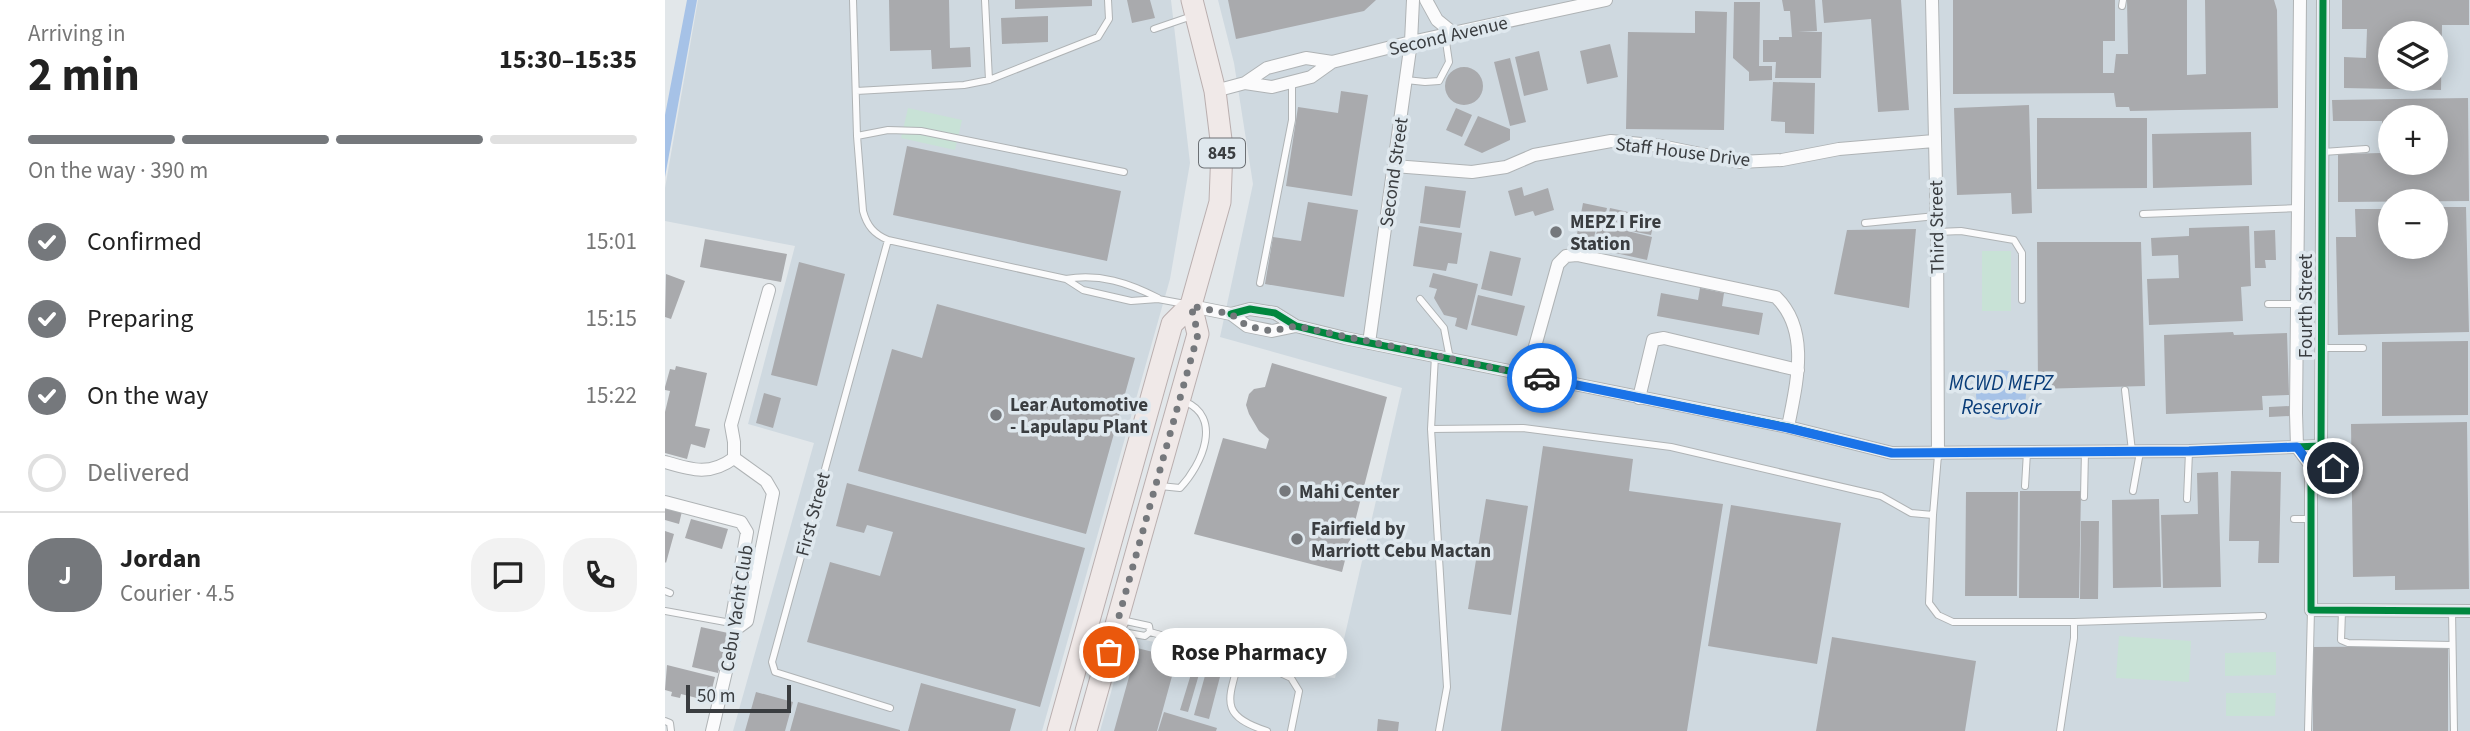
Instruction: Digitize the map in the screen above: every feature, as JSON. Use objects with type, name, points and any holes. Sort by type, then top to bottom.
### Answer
[{"type":"main road","name":"845","points":[[1058,731],[1172,324],[1191,305],[1220,202],[1222,148],[1215,91],[1194,7]]},
{"type":"main road","name":"845","points":[[1086,731],[1119,626],[1198,334],[1191,305]]},
{"type":"street","name":"Second Street","points":[[1369,343],[1411,42],[1413,0]]},
{"type":"street","points":[[1426,0],[1449,34]]},
{"type":"street","name":"Second Avenue","points":[[1215,91],[1245,83],[1267,68],[1306,58],[1332,62],[1606,0]]},
{"type":"street","name":"Third Street","points":[[1932,0],[1937,216],[1938,454]]},
{"type":"street","name":"Fourth Street","points":[[2297,447],[2301,0]]},
{"type":"street","name":"Fourth Street","points":[[2311,610],[2311,468],[2321,446],[2323,0]]},
{"type":"street","name":"Second Avenue","points":[[1245,83],[1272,87],[1311,78],[1332,62]]},
{"type":"street","points":[[2299,121],[2322,120]]},
{"type":"street","name":"Staff House Drive","points":[[1394,166],[1472,172],[1506,167],[1534,155],[1611,141],[1661,146],[1740,162],[1782,160],[1839,149],[1934,141]]},
{"type":"street","points":[[2298,208],[2322,208]]},
{"type":"street","points":[[1527,375],[1558,264],[1566,256],[1577,255],[1776,297],[1786,307],[1796,336],[1798,370],[1788,428]]},
{"type":"street","points":[[734,458],[730,425],[769,290]]},
{"type":"street","points":[[2298,304],[2321,304]]},
{"type":"street","points":[[1191,305],[1231,314],[1247,326],[1272,331],[1296,326],[1788,428],[1892,453],[2189,451],[2321,446]]},
{"type":"street","points":[[1639,398],[1653,340],[1664,338],[1798,370]]},
{"type":"street","points":[[2297,413],[2321,414]]},
{"type":"street","points":[[2297,447],[2311,468]]},
{"type":"street","points":[[665,462],[694,470],[721,468],[734,458]]},
{"type":"street","points":[[734,458],[766,481],[773,493],[747,621],[734,626]]},
{"type":"street","name":"Cebu Yacht Club","points":[[665,502],[741,522],[747,531],[734,626],[712,731]]},
{"type":"street","points":[[2311,610],[2470,611]]},
{"type":"lane","points":[[853,0],[857,136],[866,222],[874,232],[888,240],[1066,279],[1083,290],[1131,301],[1158,299],[1191,305]]},
{"type":"lane","points":[[985,0],[989,80]]},
{"type":"lane","points":[[856,92],[964,85],[989,80],[1098,37],[1108,19],[1108,0]]},
{"type":"lane","points":[[1154,29],[1194,7]]},
{"type":"lane","points":[[1406,80],[1439,81],[1449,62],[1449,34]]},
{"type":"lane","points":[[1260,283],[1292,120],[1292,82]]},
{"type":"lane","points":[[857,136],[888,130],[921,131],[1124,172]]},
{"type":"lane","points":[[2322,152],[2366,149]]},
{"type":"lane","points":[[2143,214],[2298,208]]},
{"type":"lane","points":[[1865,223],[1937,216]]},
{"type":"lane","points":[[1937,232],[1961,231],[2014,240],[2022,253],[2021,300]]},
{"type":"lane","name":"First Street","points":[[888,240],[772,663],[775,672],[890,708]]},
{"type":"lane","points":[[1066,279],[1087,275],[1134,286],[1158,299]]},
{"type":"lane","points":[[1420,299],[1444,328],[1450,359]]},
{"type":"lane","points":[[2268,304],[2298,304]]},
{"type":"lane","points":[[2321,348],[2363,348]]},
{"type":"lane","points":[[1435,356],[1431,429],[1447,687],[1439,731]]},
{"type":"lane","points":[[2125,390],[2136,451],[2133,491]]},
{"type":"lane","points":[[1155,486],[1180,488],[1194,473],[1203,453],[1207,430],[1201,414],[1191,404],[1179,399]]},
{"type":"lane","points":[[1431,429],[1523,428],[1671,447],[1881,496],[1911,513],[1933,515]]},
{"type":"lane","points":[[2084,498],[2085,451]]},
{"type":"lane","points":[[2187,499],[2189,451]]},
{"type":"lane","points":[[2025,486],[2027,452]]},
{"type":"lane","points":[[1938,454],[1929,603],[1938,615],[1953,622],[2074,622],[2263,616]]},
{"type":"lane","points":[[2311,468],[2347,466]]},
{"type":"lane","points":[[2294,519],[2311,519]]},
{"type":"lane","points":[[2308,731],[2311,610]]},
{"type":"lane","points":[[665,611],[734,626]]},
{"type":"lane","points":[[2342,611],[2341,640],[2348,643],[2452,645]]},
{"type":"lane","points":[[2452,611],[2454,731]]},
{"type":"lane","points":[[1126,621],[1132,622],[1149,626],[1150,632],[1146,636],[1128,633],[1123,632],[1119,626],[1126,621]]},
{"type":"lane","points":[[2060,731],[2074,622]]},
{"type":"lane","points":[[1150,632],[1240,657],[1291,678],[1299,691],[1291,731]]},
{"type":"lane","points":[[1240,657],[1229,698],[1230,707],[1234,714],[1267,731]]},
{"type":"lane","points":[[665,721],[670,723],[671,731]]},
{"type":"shaded area","points":[[698,0],[1171,0],[1190,163],[1170,279],[1042,731],[733,731],[814,443],[748,424],[795,246],[665,221],[665,188]]},
{"type":"shaded area","points":[[1218,0],[2470,0],[2470,731],[1100,731],[1127,636],[1309,676],[1335,678],[1402,388],[1220,337],[1253,184],[1234,63]]},
{"type":"green space","points":[[908,108],[962,120],[955,150],[901,138]]},
{"type":"green space","points":[[1982,251],[2011,251],[2011,311],[1982,311]]},
{"type":"green space","points":[[2119,636],[2191,641],[2189,682],[2116,678]]},
{"type":"green space","points":[[2276,652],[2276,675],[2225,676],[2225,653]]},
{"type":"green space","points":[[2226,693],[2276,693],[2275,716],[2226,716]]},
{"type":"water","points":[[687,0],[697,0],[665,177],[665,115]]},
{"type":"water","name":"MCWD MEPZ Reservoir","points":[[2001,370],[2019,377],[2026,395],[2019,413],[2001,420],[1983,413],[1976,395],[1983,377]]},
{"type":"building","points":[[889,0],[949,0],[950,48],[970,47],[971,67],[932,69],[931,50],[890,51]]},
{"type":"building","points":[[1015,0],[1092,0],[1092,6],[1015,9]]},
{"type":"building","points":[[1127,0],[1150,0],[1155,18],[1132,23]]},
{"type":"building","points":[[1228,0],[1376,0],[1364,11],[1236,39]]},
{"type":"building","points":[[1782,0],[1815,0],[1817,31],[1798,32],[1822,32],[1821,78],[1775,78],[1776,62],[1763,62],[1763,40],[1792,37],[1790,11],[1784,11]]},
{"type":"building","points":[[1822,0],[1901,0],[1909,110],[1878,112],[1871,19],[1824,23]]},
{"type":"building","points":[[1953,0],[2115,0],[2115,41],[2103,41],[2103,73],[2114,73],[2116,54],[2128,54],[2127,0],[2187,0],[2187,75],[2206,74],[2205,0],[2274,0],[2277,10],[2278,108],[2130,111],[2129,107],[2116,107],[2114,93],[1953,94]]},
{"type":"building","points":[[2342,0],[2469,0],[2469,25],[2448,25],[2448,21],[2378,21],[2378,89],[2344,88],[2344,57],[2366,58],[2367,29],[2342,29]]},
{"type":"building","points":[[1734,2],[1760,2],[1759,66],[1772,66],[1772,80],[1749,81],[1749,72],[1733,58]]},
{"type":"building","points":[[1695,11],[1727,12],[1724,130],[1626,129],[1628,32],[1695,33]]},
{"type":"building","points":[[1048,16],[1048,42],[1002,44],[1001,18]]},
{"type":"building","points":[[1610,44],[1618,77],[1587,84],[1580,51]]},
{"type":"building","points":[[1539,51],[1548,90],[1524,96],[1515,57]]},
{"type":"building","points":[[1510,58],[1526,122],[1510,126],[1494,62]]},
{"type":"building","points":[[1464,67],[1478,72],[1483,86],[1478,100],[1464,105],[1450,100],[1445,86],[1450,72]]},
{"type":"building","points":[[1773,82],[1815,83],[1814,134],[1785,133],[1785,122],[1771,121]]},
{"type":"building","points":[[1341,91],[1368,95],[1352,196],[1286,186],[1298,107],[1338,113]]},
{"type":"building","points":[[2468,98],[2469,201],[2448,201],[2448,189],[2378,189],[2378,202],[2338,202],[2338,154],[2378,153],[2378,175],[2448,175],[2448,105],[2378,105],[2378,121],[2333,121],[2332,100]]},
{"type":"building","points":[[2029,105],[2032,213],[2012,214],[2011,193],[1957,195],[1954,108]]},
{"type":"building","points":[[1456,108],[1472,115],[1462,137],[1446,130]]},
{"type":"building","points":[[1478,116],[1510,129],[1510,140],[1482,153],[1464,145]]},
{"type":"building","points":[[2037,118],[2147,118],[2147,188],[2037,189]]},
{"type":"building","points":[[2251,132],[2252,185],[2153,188],[2152,134]]},
{"type":"building","points":[[907,146],[1121,191],[1107,261],[893,215]]},
{"type":"building","points":[[1425,186],[1466,191],[1460,228],[1420,223]]},
{"type":"building","points":[[1522,187],[1524,196],[1548,188],[1554,210],[1535,216],[1533,211],[1515,216],[1508,191]]},
{"type":"building","points":[[1308,202],[1358,210],[1344,297],[1265,284],[1273,237],[1301,241]]},
{"type":"building","points":[[1583,203],[1607,208],[1603,225],[1606,226],[1610,208],[1655,218],[1651,235],[1611,227],[1652,237],[1647,260],[1593,248],[1600,218],[1597,223],[1580,219]]},
{"type":"building","points":[[2448,207],[2466,207],[2469,332],[2338,335],[2336,237],[2356,237],[2355,209],[2378,209],[2378,259],[2448,259]]},
{"type":"building","points":[[1580,221],[1597,225],[1592,246],[1575,242]]},
{"type":"building","points":[[1419,226],[1462,233],[1457,264],[1448,263],[1446,271],[1413,266]]},
{"type":"building","points":[[2249,226],[2251,286],[2241,287],[2243,321],[2149,325],[2147,279],[2179,278],[2178,255],[2152,256],[2151,238],[2189,236],[2189,228]]},
{"type":"building","points":[[1916,229],[1909,308],[1834,294],[1847,230]]},
{"type":"building","points":[[2275,230],[2276,260],[2265,260],[2266,268],[2255,268],[2254,231]]},
{"type":"building","points":[[705,239],[787,254],[781,282],[700,267]]},
{"type":"building","points":[[2037,242],[2141,242],[2145,386],[2038,389]]},
{"type":"building","points":[[1490,251],[1521,258],[1512,296],[1481,289]]},
{"type":"building","points":[[799,262],[845,274],[817,386],[771,375]]},
{"type":"building","points":[[1433,273],[1478,284],[1467,330],[1455,326],[1457,318],[1444,315],[1434,298],[1437,289],[1429,287]]},
{"type":"building","points":[[666,274],[685,281],[671,319],[665,317]]},
{"type":"building","points":[[1700,288],[1724,293],[1722,306],[1763,313],[1759,335],[1657,316],[1661,293],[1698,300]]},
{"type":"building","points":[[1478,295],[1525,306],[1517,336],[1471,325]]},
{"type":"building","name":"Lear Automotive - Lapulapu Plant","points":[[937,304],[1135,358],[1086,534],[858,471],[892,349],[922,358]]},
{"type":"building","points":[[2233,332],[2234,335],[2287,333],[2289,395],[2262,396],[2263,410],[2166,414],[2164,335]]},
{"type":"building","points":[[2468,341],[2468,415],[2382,416],[2382,342]]},
{"type":"building","name":"Mahi Center","points":[[1272,363],[1387,397],[1342,572],[1194,534],[1223,438],[1266,449],[1269,439],[1259,431],[1246,405],[1249,394],[1254,389],[1265,387]]},
{"type":"building","points":[[676,366],[707,373],[695,426],[710,429],[705,448],[691,444],[687,459],[665,453],[665,412],[670,391],[665,390],[665,387],[670,369],[675,370]]},
{"type":"building","points":[[764,393],[781,398],[773,428],[756,423]]},
{"type":"building","points":[[2290,406],[2290,416],[2269,417],[2269,407]]},
{"type":"building","points":[[2467,422],[2469,589],[2395,590],[2395,576],[2353,577],[2351,424]]},
{"type":"building","points":[[1543,446],[1633,459],[1629,491],[1723,504],[1687,731],[1501,731]]},
{"type":"building","points":[[2231,471],[2281,472],[2279,563],[2258,563],[2259,541],[2229,541]]},
{"type":"building","points":[[2218,472],[2221,587],[2163,588],[2161,515],[2198,514],[2197,473]]},
{"type":"building","points":[[847,483],[1085,548],[1040,707],[807,642],[830,562],[880,576],[893,532],[867,525],[864,533],[836,526]]},
{"type":"building","points":[[2020,491],[2081,491],[2079,598],[2019,598]]},
{"type":"building","points":[[1966,492],[2018,492],[2017,596],[1965,596]]},
{"type":"building","points":[[1486,499],[1528,506],[1511,615],[1468,609]]},
{"type":"building","points":[[2159,499],[2161,587],[2113,588],[2112,500]]},
{"type":"building","points":[[665,503],[683,507],[679,524],[665,520]]},
{"type":"building","points":[[1731,505],[1841,523],[1817,664],[1708,646]]},
{"type":"building","points":[[691,519],[728,529],[722,549],[685,538]]},
{"type":"building","points":[[2081,521],[2099,521],[2098,599],[2080,599]]},
{"type":"building","points":[[665,531],[674,534],[666,563],[665,562]]},
{"type":"building","points":[[701,627],[728,633],[718,673],[692,667]]},
{"type":"building","points":[[1832,637],[1976,661],[1965,731],[1816,731]]},
{"type":"building","points":[[2448,646],[2448,731],[2313,731],[2313,647]]},
{"type":"building","points":[[1137,648],[1177,658],[1157,731],[1114,731]]},
{"type":"building","points":[[1195,661],[1202,664],[1188,712],[1180,710]]},
{"type":"building","points":[[667,665],[715,677],[709,701],[681,694],[680,698],[671,696],[672,692],[665,690]]},
{"type":"building","points":[[1208,665],[1222,669],[1209,719],[1194,715]]},
{"type":"building","points":[[921,683],[1016,709],[1010,731],[908,731]]},
{"type":"building","points":[[756,692],[793,702],[785,731],[745,731]]},
{"type":"building","points":[[798,702],[900,730],[900,731],[790,731]]},
{"type":"building","points":[[1164,712],[1217,728],[1216,731],[1158,731]]},
{"type":"building","points":[[1378,719],[1399,722],[1398,731],[1377,731]]},
{"type":"cycle path","points":[[2323,0],[2321,446],[2311,466],[2311,610],[2470,611]]},
{"type":"cycle path","points":[[1231,314],[1250,309],[1275,313],[1296,326],[1345,338],[1788,427],[1892,453],[2189,451],[2321,446]]},
{"type":"way so far","points":[[1109,652],[1198,334],[1191,306],[1231,314],[1247,326],[1272,331],[1296,326],[1542,378]]},
{"type":"place","name":"MEPZ I Fire Station","points":[[1556,232]]},
{"type":"place","name":"Lear Automotive - Lapulapu Plant","points":[[996,415]]},
{"type":"place","name":"Mahi Center","points":[[1285,491]]},
{"type":"place","name":"Fairfield by Marriott Cebu Mactan","points":[[1297,539]]},
{"type":"place","name":"Rose Pharmacy","points":[[1109,652]]},
{"type":"route","points":[[1542,378],[1788,428],[1892,453],[2189,451],[2297,447],[2311,466],[2311,471],[2333,468]]}]
